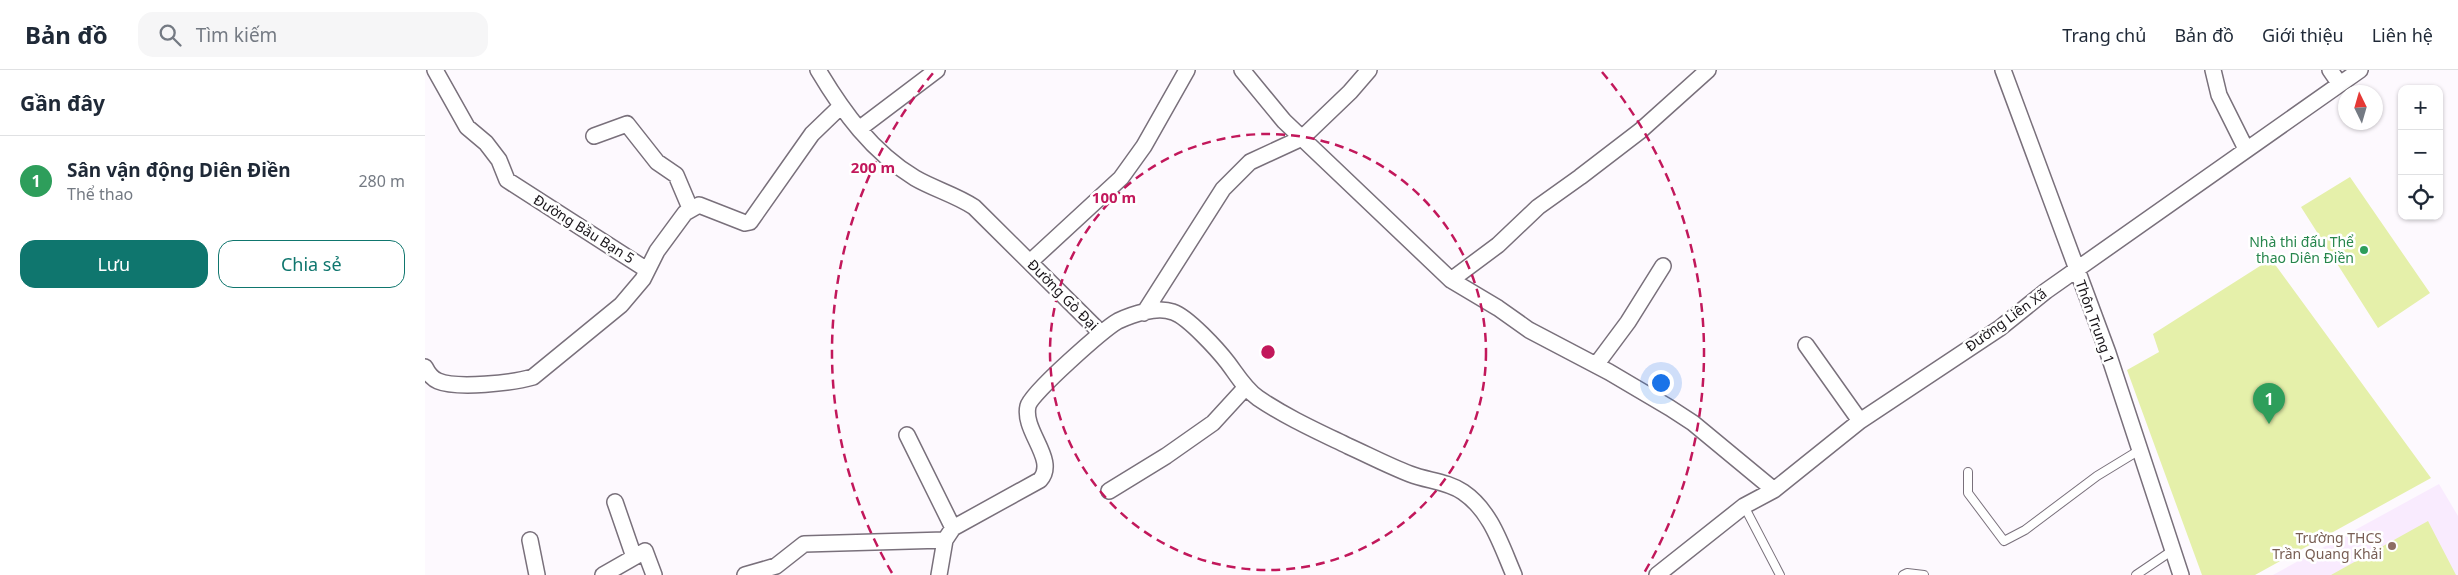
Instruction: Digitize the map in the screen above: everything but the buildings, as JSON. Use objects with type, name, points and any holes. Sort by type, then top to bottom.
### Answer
[{"type":"street","name":"Đường Bầu Bạn 5","points":[[435,70],[467,128],[486,143],[499,160],[507,180],[647,270]]},
{"type":"street","name":"Đường Gò Đại","points":[[817,70],[840,107],[880,153],[900,169],[974,207],[1031,261],[1061,295],[1101,333],[1118,322],[1144,313],[1165,310],[1180,315],[1210,342],[1255,396],[1292,419],[1411,475],[1449,484],[1463,492],[1485,514],[1514,575]]},
{"type":"street","points":[[859,129],[937,70]]},
{"type":"street","points":[[1031,261],[1121,178],[1144,146],[1187,70]]},
{"type":"street","points":[[1242,70],[1284,121],[1451,280],[1498,308],[1529,330],[1596,365],[1693,424],[1774,490]]},
{"type":"street","points":[[1144,313],[1223,189],[1250,162],[1302,138],[1351,92],[1369,70]]},
{"type":"street","points":[[1451,280],[1498,245],[1538,207],[1640,131],[1709,70]]},
{"type":"street","name":"Thôn Trung 1","points":[[2003,70],[2107,353],[2138,451],[2181,575]]},
{"type":"street","points":[[2213,70],[2219,95],[2246,149]]},
{"type":"street","points":[[2330,70],[2339,83]]},
{"type":"street","name":"Đường Liên Xã","points":[[1657,575],[1744,506],[1774,490],[1860,422],[2000,328],[2076,270],[2360,70]]},
{"type":"street","points":[[425,367],[429,374],[438,381],[451,384],[516,382],[533,377],[621,305],[635,290],[657,251],[690,208],[699,205],[745,223],[750,222],[812,134],[840,107]]},
{"type":"street","points":[[594,136],[627,124],[657,162],[676,176],[690,208]]},
{"type":"street","points":[[1596,365],[1628,322],[1663,266]]},
{"type":"street","points":[[745,575],[777,566],[804,544],[949,534],[1040,480],[1044,476],[1046,463],[1027,416],[1031,397],[1101,333]]},
{"type":"street","points":[[1806,345],[1860,422]]},
{"type":"street","points":[[1109,491],[1166,456],[1213,423],[1246,387]]},
{"type":"street","points":[[907,435],[949,534],[939,575]]},
{"type":"street","points":[[615,502],[634,557]]},
{"type":"street","points":[[530,540],[537,575]]},
{"type":"street","points":[[603,575],[645,551],[654,575]]},
{"type":"lane","points":[[1968,472],[1968,493],[2003,541],[2025,530],[2097,476],[2138,451]]},
{"type":"lane","points":[[1744,506],[1780,575]]},
{"type":"lane","points":[[2136,575],[2173,550]]},
{"type":"lane","points":[[1903,575],[1907,573],[1924,575]]},
{"type":"shaded area","name":"Trường THCS Trần Quang Khải","points":[[2439,484],[2458,516],[2458,575],[2273,575]]},
{"type":"green space","name":"Nhà thi đấu Thể thao Diên Điền","points":[[2350,177],[2430,293],[2378,328],[2301,207]]},
{"type":"green space","points":[[2271,259],[2431,478],[2255,575],[2202,575],[2127,370],[2159,352],[2153,334]]},
{"type":"green space","points":[[2428,521],[2456,575],[2331,575]]},
{"type":"place","name":"Nhà thi đấu Thể thao Diên Điền","points":[[2364,250]]},
{"type":"place","name":"Sân vận động Diên Điền","points":[[2269,424]]},
{"type":"place","name":"Trường THCS Trần Quang Khải","points":[[2392,546]]}]
